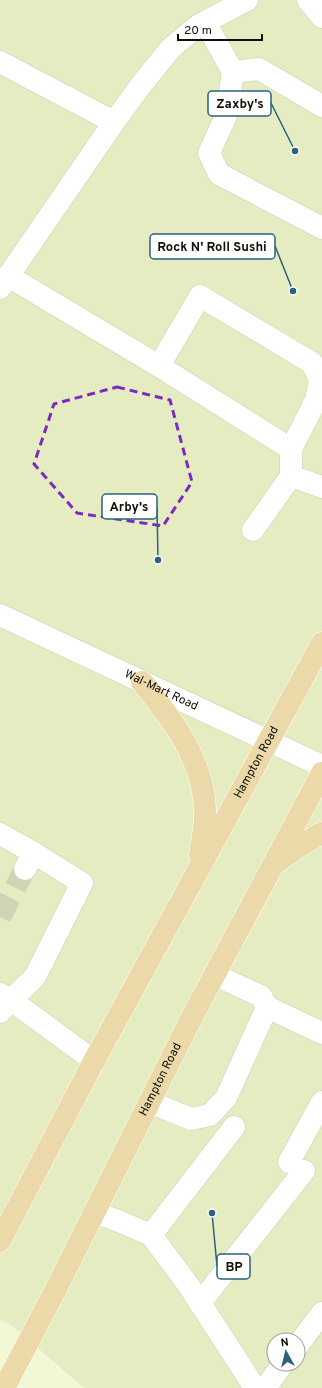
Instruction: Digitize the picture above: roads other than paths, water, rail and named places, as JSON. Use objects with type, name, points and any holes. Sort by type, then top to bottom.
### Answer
[{"type":"main road","name":"Hampton Road","points":[[0,1241],[94,1061],[197,870],[322,644]]},
{"type":"main road","points":[[142,682],[162,706],[194,759],[203,789],[205,810],[204,830],[197,870]]},
{"type":"main road","name":"Hampton Road","points":[[4,1388],[55,1291],[215,975],[322,773]]},
{"type":"main road","points":[[274,864],[301,845],[322,833]]},
{"type":"street","points":[[247,0],[199,25],[171,48],[114,122],[4,282],[159,366],[291,449]]},
{"type":"street","points":[[308,0],[322,17]]},
{"type":"street","points":[[205,22],[233,72],[226,116],[209,153],[219,174],[322,228]]},
{"type":"street","points":[[0,62],[114,122]]},
{"type":"street","points":[[233,72],[259,69],[322,106]]},
{"type":"street","points":[[159,366],[200,296],[312,363],[320,380],[316,400],[291,449],[291,476],[253,530]]},
{"type":"street","points":[[291,476],[322,487]]},
{"type":"street","name":"Wal-Mart Road","points":[[2,620],[142,682],[322,766]]},
{"type":"street","points":[[0,834],[30,861],[82,883],[35,977],[4,1002],[94,1061]]},
{"type":"street","points":[[215,975],[261,996],[268,1007],[322,1034]]},
{"type":"street","points":[[150,1102],[191,1119],[210,1115],[226,1098],[268,1007]]},
{"type":"street","points":[[200,1302],[296,1166],[322,1102]]},
{"type":"street","points":[[151,1236],[234,1127]]},
{"type":"street","points":[[94,1212],[151,1236],[200,1302],[255,1388]]},
{"type":"street","points":[[306,1334],[322,1313]]},
{"type":"street","points":[[265,1388],[277,1372]]},
{"type":"tunnel","points":[[0,917],[25,869]]},
{"type":"place","name":"Zaxby's","points":[[295,151]]},
{"type":"place","name":"Rock N' Roll Sushi","points":[[293,291]]},
{"type":"place","name":"Arby's","points":[[158,560]]},
{"type":"place","name":"BP","points":[[212,1213]]}]
